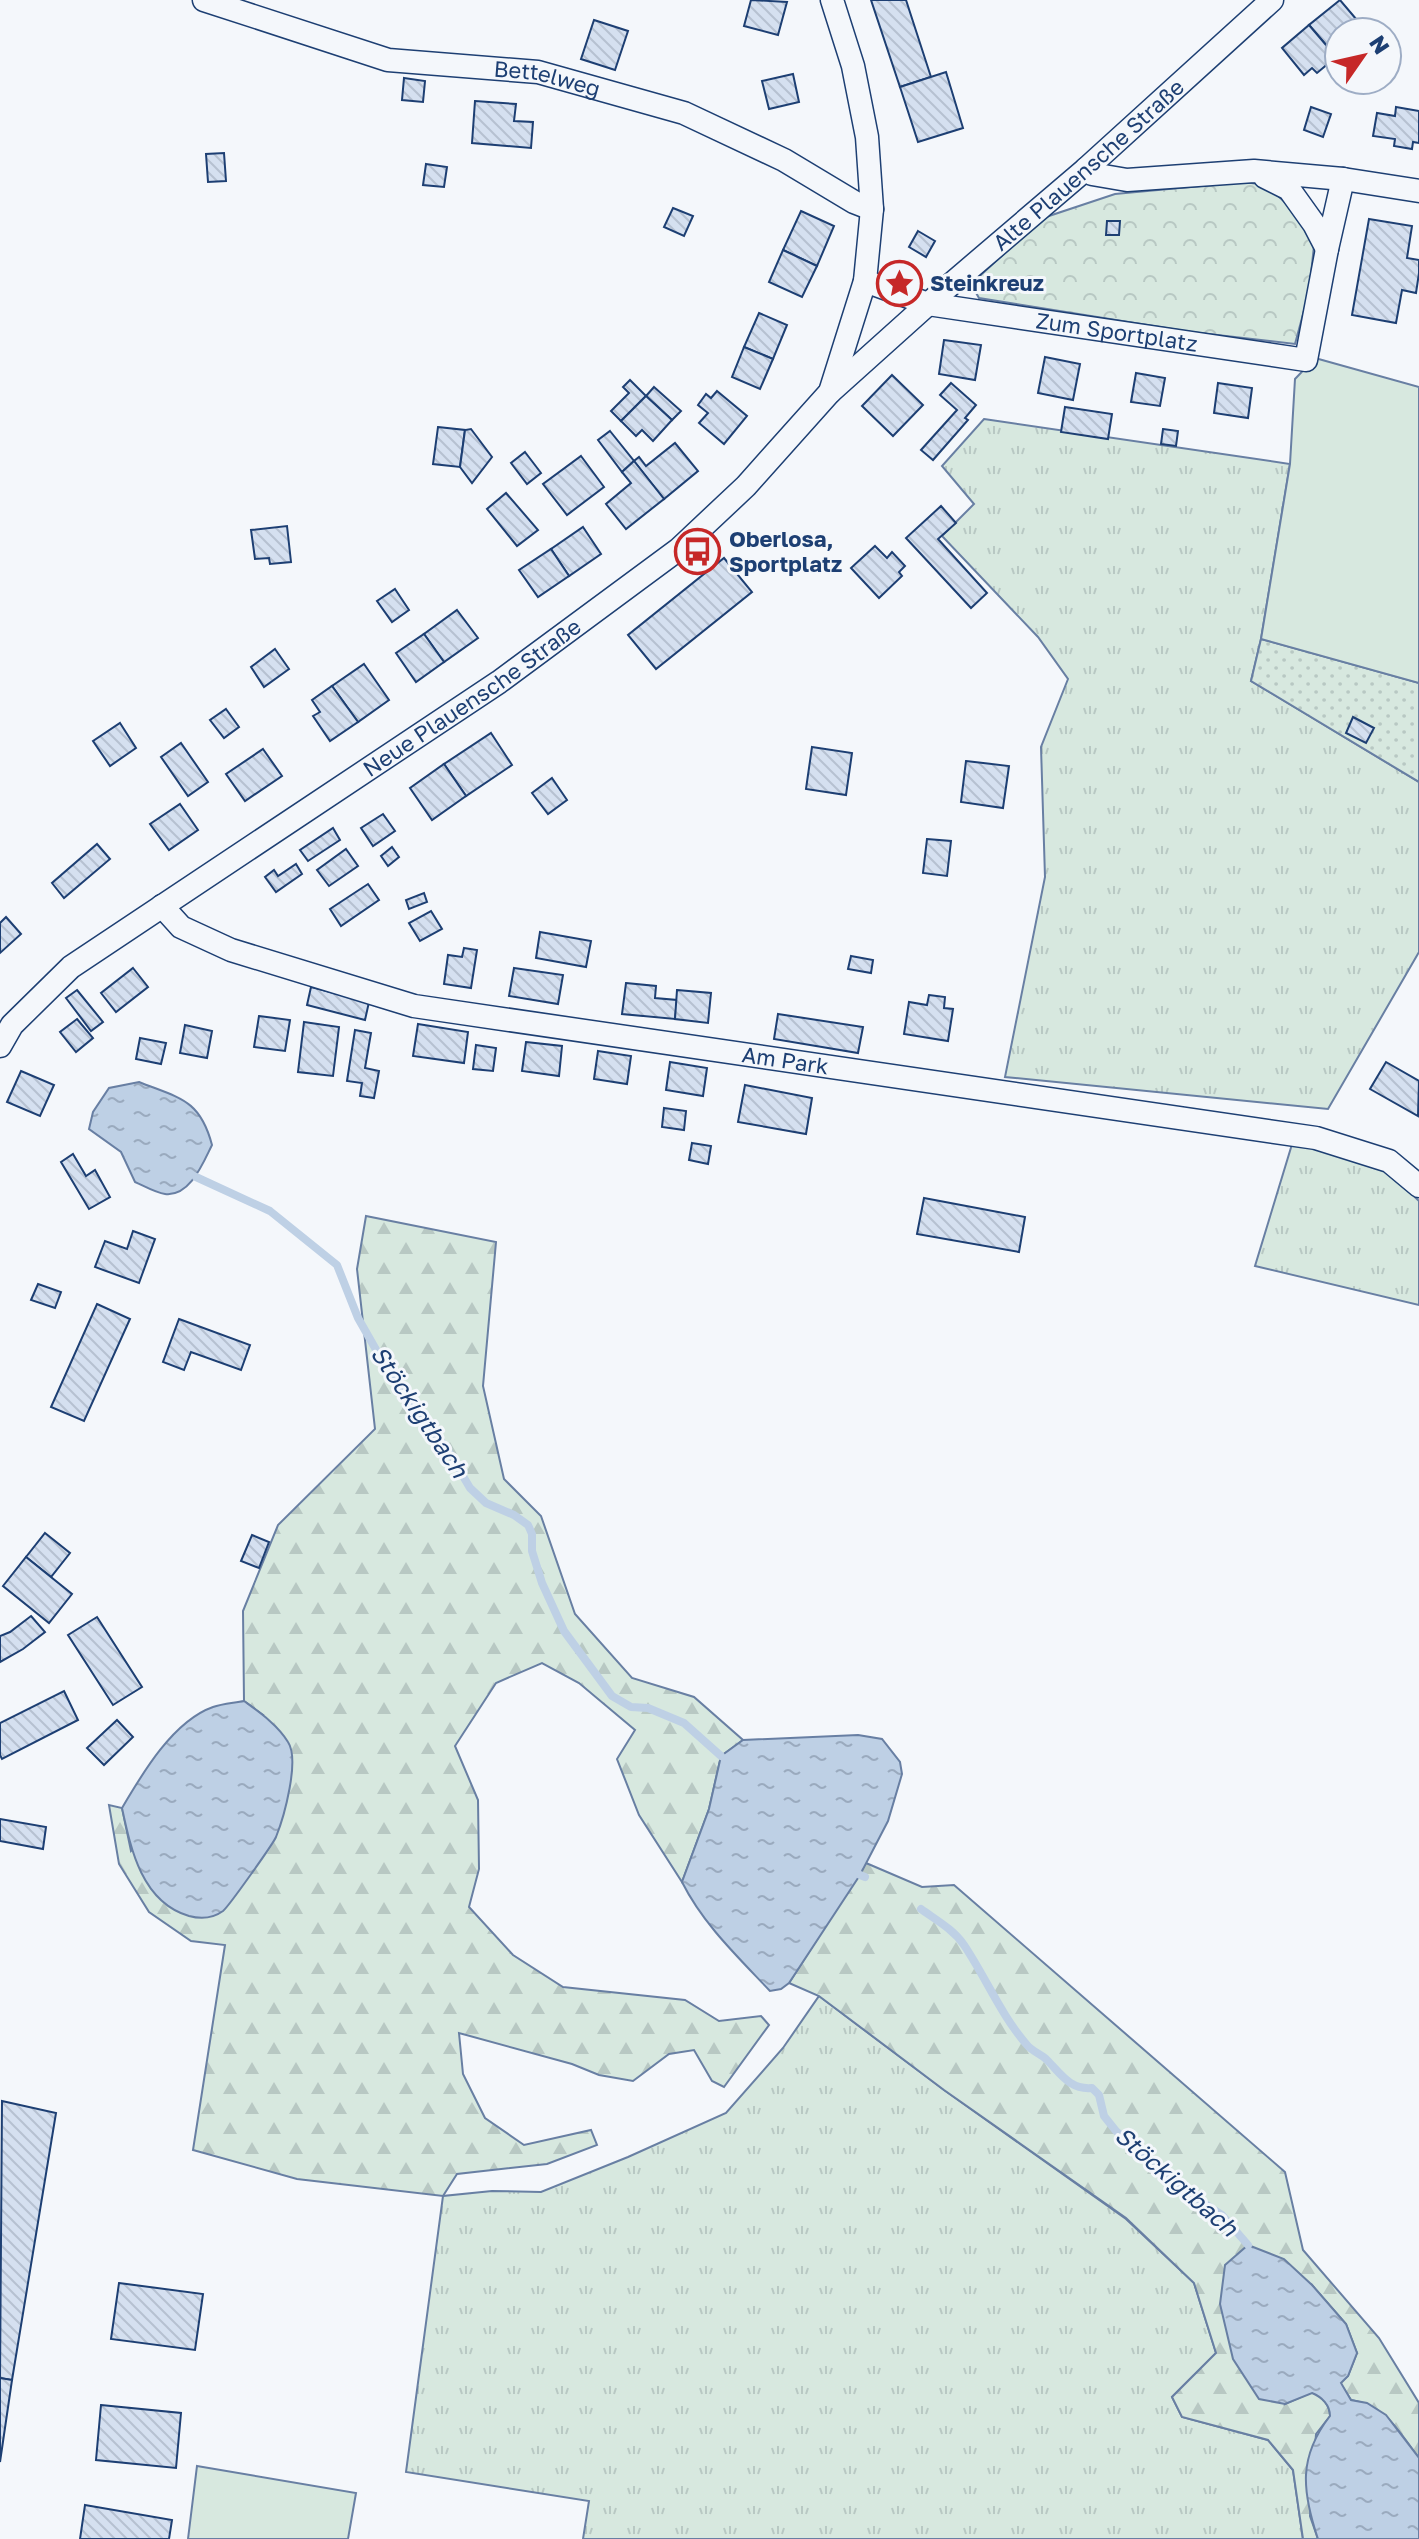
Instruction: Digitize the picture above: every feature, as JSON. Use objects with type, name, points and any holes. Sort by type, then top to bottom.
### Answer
[{"type":"street","name":"Bettelweg","points":[[204,0],[388,60],[538,72],[684,113],[784,160],[854,202],[872,209]]},
{"type":"street","name":"Neue Plauensche Straße","points":[[0,1046],[12,1025],[71,967],[499,682],[679,549],[746,486],[830,392],[865,281],[872,209],[867,137],[853,66],[832,0]]},
{"type":"street","name":"Alte Plauensche Straße","points":[[830,392],[1086,169],[1272,0]]},
{"type":"street","points":[[1086,169],[1092,174],[1127,180],[1254,171],[1343,179],[1419,191]]},
{"type":"street","points":[[1254,171],[1289,189],[1327,249]]},
{"type":"street","points":[[1327,249],[1343,179]]},
{"type":"street","name":"Zum Sportplatz","points":[[928,304],[1306,360],[1327,249]]},
{"type":"street","points":[[865,281],[928,304]]},
{"type":"street","name":"Am Park","points":[[162,906],[181,927],[231,950],[414,1006],[1316,1138],[1389,1161],[1419,1186]]},
{"type":"green space","points":[[1244,182],[1266,185],[1300,216],[1314,246],[1309,292],[1295,344],[1191,332],[979,298],[971,284],[1043,218],[1115,194]]},
{"type":"green space","points":[[1315,358],[1419,387],[1419,683],[1261,639],[1290,464],[1295,379]]},
{"type":"green space","points":[[984,419],[1290,464],[1261,639],[1251,681],[1419,782],[1419,952],[1328,1109],[1005,1077],[1045,877],[1041,747],[1068,679],[1038,637],[942,536],[974,504],[942,466]]},
{"type":"green space","points":[[1261,639],[1419,683],[1419,782],[1251,681]]},
{"type":"green space","points":[[1293,1141],[1382,1166],[1419,1201],[1419,1305],[1255,1266]]},
{"type":"green space","points":[[366,1216],[496,1242],[483,1386],[504,1479],[541,1516],[575,1614],[632,1678],[694,1697],[743,1740],[721,1756],[709,1809],[682,1882],[639,1815],[617,1759],[635,1730],[579,1683],[542,1663],[496,1683],[455,1746],[478,1800],[479,1869],[469,1907],[513,1955],[563,1987],[685,2000],[719,2021],[761,2016],[769,2025],[724,2087],[712,2081],[694,2050],[669,2054],[633,2081],[599,2075],[572,2064],[459,2033],[463,2074],[485,2118],[524,2145],[591,2130],[597,2145],[547,2164],[457,2174],[443,2196],[297,2179],[193,2150],[225,1945],[191,1941],[149,1912],[119,1864],[109,1805],[122,1808],[131,1851],[263,1715],[244,1701],[243,1611],[278,1525],[375,1429],[357,1269]]},
{"type":"green space","points":[[866,1863],[922,1887],[954,1885],[1285,2172],[1303,2250],[1379,2338],[1419,2403],[1419,2458],[1391,2421],[1374,2408],[1351,2400],[1340,2383],[1348,2376],[1357,2353],[1346,2324],[1312,2285],[1285,2404],[1312,2392],[1325,2402],[1330,2412],[1316,2434],[1310,2516],[1318,2539],[1303,2539],[1293,2470],[1268,2440],[1182,2417],[1172,2397],[1216,2353],[1194,2283],[1126,2218],[944,2090],[819,1996],[789,1983]]},
{"type":"green space","points":[[819,1996],[944,2090],[1126,2219],[1194,2283],[1216,2353],[1172,2397],[1182,2417],[1268,2440],[1293,2470],[1303,2539],[583,2539],[589,2501],[406,2472],[443,2196],[492,2191],[541,2192],[726,2113],[783,2048]]},
{"type":"green space","points":[[197,2466],[356,2493],[348,2539],[188,2539]]},
{"type":"water","points":[[139,1082],[186,1102],[201,1118],[212,1145],[188,1185],[174,1193],[165,1194],[135,1182],[121,1152],[89,1129],[93,1112],[109,1088]]},
{"type":"water","points":[[244,1701],[274,1724],[288,1742],[292,1775],[286,1803],[276,1837],[227,1907],[210,1917],[189,1916],[173,1909],[150,1887],[135,1857],[122,1808],[160,1750],[185,1724],[213,1707]]},
{"type":"water","points":[[858,1735],[882,1739],[900,1762],[902,1774],[888,1821],[860,1875],[789,1983],[781,1989],[770,1991],[711,1926],[682,1882],[709,1809],[721,1756],[743,1740]]},
{"type":"water","points":[[1248,2245],[1284,2259],[1346,2324],[1357,2353],[1348,2376],[1341,2383],[1351,2400],[1367,2403],[1386,2415],[1419,2458],[1419,2539],[1318,2539],[1306,2490],[1306,2475],[1312,2446],[1330,2416],[1329,2408],[1312,2393],[1285,2404],[1259,2399],[1233,2359],[1220,2304],[1225,2265]]},
{"type":"building","points":[[751,0],[787,2],[778,35],[744,26]]},
{"type":"building","points":[[871,0],[906,0],[931,77],[900,87]]},
{"type":"building","points":[[1340,0],[1354,16],[1323,16],[1323,41],[1309,25]]},
{"type":"building","points":[[594,20],[628,31],[615,70],[581,59]]},
{"type":"building","points":[[1309,25],[1323,41],[1323,68],[1317,73],[1312,68],[1304,75],[1282,48]]},
{"type":"building","points":[[946,72],[963,128],[918,142],[900,87]]},
{"type":"building","points":[[793,74],[799,102],[769,109],[762,81]]},
{"type":"building","points":[[404,78],[425,81],[423,102],[402,100]]},
{"type":"building","points":[[475,101],[516,104],[514,121],[533,122],[531,148],[472,143]]},
{"type":"building","points":[[1311,107],[1331,114],[1323,137],[1304,130]]},
{"type":"building","points":[[1396,107],[1419,111],[1419,143],[1413,142],[1412,149],[1394,146],[1395,139],[1373,136],[1377,113],[1395,116]]},
{"type":"building","points":[[224,153],[226,181],[208,182],[206,154]]},
{"type":"building","points":[[426,164],[447,167],[444,187],[423,185]]},
{"type":"building","points":[[673,208],[693,216],[684,236],[664,227]]},
{"type":"building","points":[[801,211],[834,226],[817,266],[783,250]]},
{"type":"building","points":[[1369,219],[1412,226],[1407,258],[1419,260],[1416,293],[1402,290],[1396,323],[1352,315]]},
{"type":"building","points":[[1107,221],[1120,221],[1119,235],[1106,235]]},
{"type":"building","points":[[918,231],[935,241],[926,257],[909,247]]},
{"type":"building","points":[[783,250],[817,266],[802,297],[769,282]]},
{"type":"building","points":[[759,313],[787,325],[773,359],[744,347]]},
{"type":"building","points":[[944,340],[981,345],[975,380],[939,374]]},
{"type":"building","points":[[744,347],[773,359],[760,389],[732,377]]},
{"type":"building","points":[[1045,357],[1080,364],[1073,400],[1038,393]]},
{"type":"building","points":[[1136,373],[1165,378],[1160,406],[1131,402]]},
{"type":"building","points":[[892,375],[923,405],[893,436],[862,406]]},
{"type":"building","points":[[630,380],[646,396],[621,421],[611,411],[629,393],[623,387]]},
{"type":"building","points":[[951,383],[976,405],[965,418],[968,420],[933,460],[921,450],[957,410],[940,395]]},
{"type":"building","points":[[1218,383],[1252,388],[1248,418],[1214,413]]},
{"type":"building","points":[[654,387],[681,411],[672,420],[646,396]]},
{"type":"building","points":[[717,391],[747,416],[724,444],[699,423],[708,413],[698,405],[706,394],[711,398]]},
{"type":"building","points":[[646,396],[672,420],[653,441],[642,430],[636,436],[621,421]]},
{"type":"building","points":[[1065,407],[1112,414],[1108,439],[1061,432]]},
{"type":"building","points":[[438,427],[465,430],[460,467],[433,464]]},
{"type":"building","points":[[471,429],[492,457],[472,483],[460,467],[465,430]]},
{"type":"building","points":[[1163,429],[1178,431],[1176,446],[1161,444]]},
{"type":"building","points":[[610,431],[634,461],[622,472],[598,440]]},
{"type":"building","points":[[675,443],[698,471],[664,499],[634,461],[639,457],[646,466]]},
{"type":"building","points":[[525,452],[541,473],[527,484],[511,463]]},
{"type":"building","points":[[581,456],[604,487],[567,515],[543,484]]},
{"type":"building","points":[[634,461],[664,499],[626,529],[606,504],[631,483],[622,472]]},
{"type":"building","points":[[506,493],[538,530],[517,546],[487,509]]},
{"type":"building","points":[[941,506],[956,523],[938,539],[987,593],[971,608],[906,538]]},
{"type":"building","points":[[287,526],[291,562],[270,564],[269,558],[255,559],[251,530]]},
{"type":"building","points":[[583,527],[601,554],[569,576],[551,549]]},
{"type":"building","points":[[875,546],[887,558],[892,552],[905,566],[899,572],[902,576],[879,598],[851,568]]},
{"type":"building","points":[[551,549],[569,576],[538,597],[519,570]]},
{"type":"building","points":[[724,558],[752,592],[656,669],[628,635]]},
{"type":"building","points":[[395,589],[409,610],[392,622],[377,601]]},
{"type":"building","points":[[457,610],[478,638],[444,662],[424,634]]},
{"type":"building","points":[[424,634],[444,662],[416,682],[396,653]]},
{"type":"building","points":[[275,649],[289,669],[264,687],[251,667]]},
{"type":"building","points":[[364,664],[389,700],[358,722],[332,686]]},
{"type":"building","points":[[332,686],[358,722],[330,741],[313,716],[320,712],[312,700]]},
{"type":"building","points":[[226,709],[239,727],[224,738],[210,720]]},
{"type":"building","points":[[1353,717],[1374,728],[1366,743],[1346,733]]},
{"type":"building","points":[[120,723],[136,748],[110,766],[93,741]]},
{"type":"building","points":[[491,733],[512,765],[466,796],[444,764]]},
{"type":"building","points":[[181,743],[208,782],[188,796],[161,757]]},
{"type":"building","points":[[812,747],[852,753],[846,795],[806,789]]},
{"type":"building","points":[[263,749],[282,776],[245,801],[226,774]]},
{"type":"building","points":[[966,761],[1009,766],[1003,808],[961,802]]},
{"type":"building","points":[[444,764],[466,796],[432,820],[410,788]]},
{"type":"building","points":[[552,778],[567,800],[548,814],[532,793]]},
{"type":"building","points":[[180,804],[198,830],[169,850],[150,824]]},
{"type":"building","points":[[383,814],[395,831],[373,846],[361,828]]},
{"type":"building","points":[[333,828],[340,840],[308,861],[300,850]]},
{"type":"building","points":[[927,839],[951,841],[947,876],[923,873]]},
{"type":"building","points":[[97,844],[110,859],[64,898],[52,883]]},
{"type":"building","points":[[392,847],[399,857],[388,866],[381,856]]},
{"type":"building","points":[[346,849],[358,866],[329,886],[317,870]]},
{"type":"building","points":[[296,864],[302,874],[276,892],[265,877],[274,870],[278,876]]},
{"type":"building","points":[[368,884],[379,900],[341,926],[330,909]]},
{"type":"building","points":[[424,893],[427,902],[409,909],[406,900]]},
{"type":"building","points":[[431,911],[442,929],[420,941],[409,923]]},
{"type":"building","points":[[6,917],[21,934],[0,953],[0,923]]},
{"type":"building","points":[[540,932],[591,941],[586,967],[536,958]]},
{"type":"building","points":[[464,948],[477,950],[471,988],[444,984],[448,955],[462,957]]},
{"type":"building","points":[[851,956],[873,960],[871,973],[848,969]]},
{"type":"building","points":[[133,968],[148,987],[116,1012],[101,993]]},
{"type":"building","points":[[514,968],[563,975],[558,1004],[509,996]]},
{"type":"building","points":[[626,983],[656,986],[655,998],[677,1000],[675,1019],[622,1014]]},
{"type":"building","points":[[311,987],[369,1002],[365,1020],[307,1005]]},
{"type":"building","points":[[77,990],[103,1022],[91,1031],[66,998]]},
{"type":"building","points":[[677,990],[711,993],[708,1023],[675,1019]]},
{"type":"building","points":[[929,995],[945,997],[944,1008],[953,1009],[948,1041],[904,1034],[909,1002],[927,1005]]},
{"type":"building","points":[[778,1014],[863,1027],[858,1053],[774,1039]]},
{"type":"building","points":[[259,1016],[290,1020],[285,1051],[254,1047]]},
{"type":"building","points":[[77,1019],[93,1038],[76,1052],[60,1032]]},
{"type":"building","points":[[304,1022],[339,1027],[333,1076],[298,1072]]},
{"type":"building","points":[[418,1024],[468,1032],[464,1063],[413,1056]]},
{"type":"building","points":[[185,1025],[212,1031],[207,1058],[180,1053]]},
{"type":"building","points":[[355,1030],[371,1033],[365,1068],[379,1071],[374,1098],[360,1096],[362,1083],[347,1081]]},
{"type":"building","points":[[140,1038],[166,1043],[161,1064],[136,1059]]},
{"type":"building","points":[[526,1042],[562,1046],[559,1076],[522,1071]]},
{"type":"building","points":[[476,1045],[496,1048],[493,1071],[473,1069]]},
{"type":"building","points":[[598,1051],[631,1056],[627,1084],[594,1079]]},
{"type":"building","points":[[670,1062],[707,1068],[703,1096],[666,1090]]},
{"type":"building","points":[[1386,1062],[1419,1081],[1418,1116],[1370,1089]]},
{"type":"building","points":[[21,1071],[54,1085],[40,1116],[7,1102]]},
{"type":"building","points":[[745,1085],[812,1098],[806,1134],[738,1122]]},
{"type":"building","points":[[664,1108],[686,1111],[684,1130],[662,1127]]},
{"type":"building","points":[[692,1143],[711,1146],[708,1164],[689,1160]]},
{"type":"building","points":[[73,1154],[86,1176],[95,1170],[110,1197],[89,1209],[61,1162]]},
{"type":"building","points":[[924,1198],[1025,1217],[1019,1252],[917,1234]]},
{"type":"building","points":[[133,1231],[155,1239],[139,1283],[95,1267],[105,1241],[127,1249]]},
{"type":"building","points":[[38,1284],[61,1292],[55,1308],[31,1300]]},
{"type":"building","points":[[97,1304],[130,1319],[84,1421],[51,1407]]},
{"type":"building","points":[[179,1319],[250,1345],[241,1370],[191,1352],[184,1370],[163,1362]]},
{"type":"building","points":[[45,1533],[70,1553],[51,1577],[26,1557]]},
{"type":"building","points":[[252,1535],[269,1542],[259,1568],[241,1561]]},
{"type":"building","points":[[26,1557],[72,1594],[49,1623],[3,1586]]},
{"type":"building","points":[[31,1616],[45,1632],[0,1662],[0,1636]]},
{"type":"building","points":[[97,1617],[142,1687],[113,1705],[68,1635]]},
{"type":"building","points":[[64,1691],[78,1720],[2,1759],[0,1723]]},
{"type":"building","points":[[117,1720],[133,1737],[104,1765],[87,1748]]},
{"type":"building","points":[[0,1819],[46,1827],[43,1849],[0,1841]]},
{"type":"building","points":[[2,2101],[56,2113],[12,2380],[0,2378]]},
{"type":"building","points":[[119,2283],[203,2294],[195,2350],[111,2339]]},
{"type":"building","points":[[0,2378],[12,2380],[0,2462]]},
{"type":"building","points":[[101,2405],[181,2413],[176,2468],[96,2460]]},
{"type":"building","points":[[85,2505],[172,2520],[169,2539],[80,2539]]},
{"type":"waterway","name":"Stöckigtbach","points":[[196,1177],[270,1211],[337,1265],[358,1318],[391,1376],[447,1449],[470,1488],[486,1503],[528,1525],[542,1583],[564,1631],[612,1696],[631,1707],[648,1708],[684,1723],[721,1756]]},
{"type":"waterway","name":"Stöckigtbach","points":[[860,1875],[865,1877]]},
{"type":"waterway","name":"Stöckigtbach","points":[[921,1909],[960,1939],[1009,2021],[1029,2047],[1072,2084],[1092,2088],[1099,2095],[1104,2116],[1116,2131],[1162,2167],[1172,2182],[1222,2215],[1248,2245]]},
{"type":"place","name":"Steinkreuz","points":[[899,283]]},
{"type":"place","name":"Oberlosa, Sportplatz","points":[[698,552]]}]
